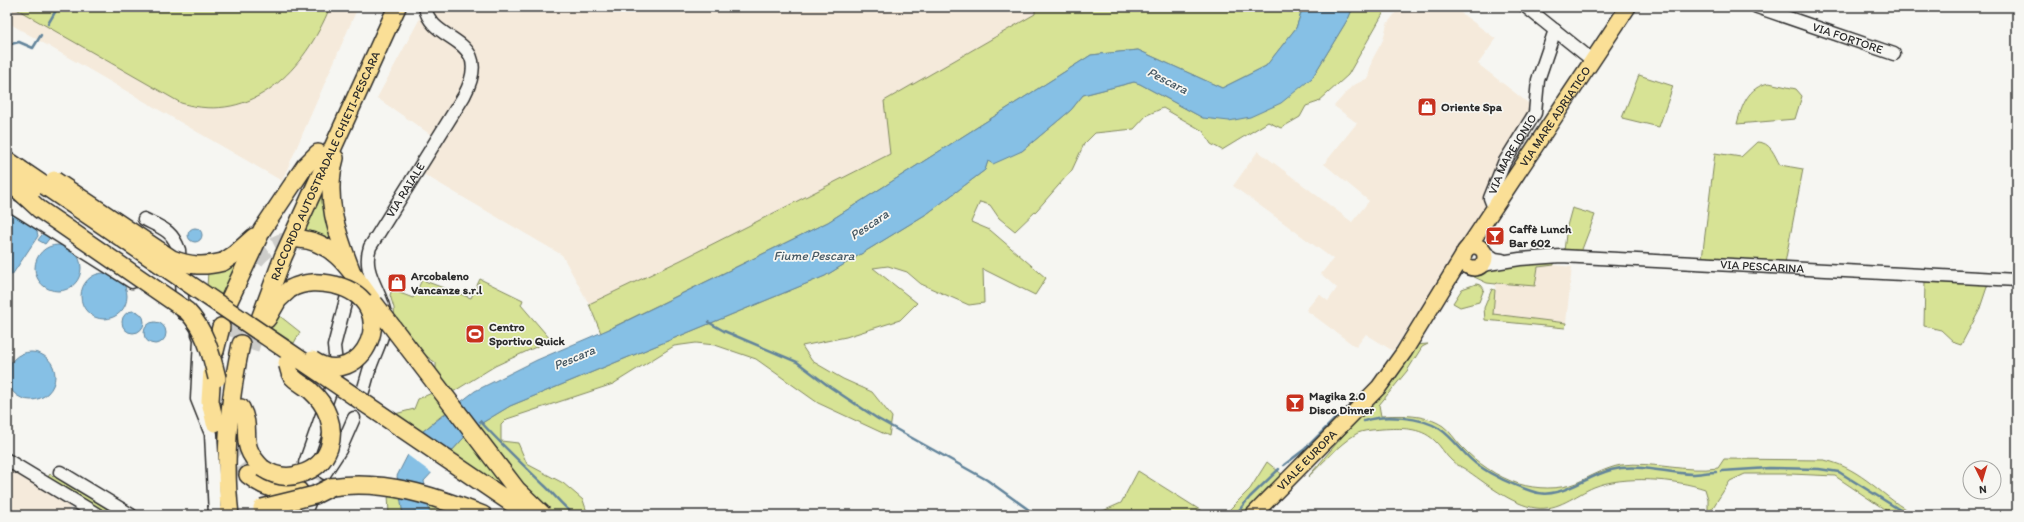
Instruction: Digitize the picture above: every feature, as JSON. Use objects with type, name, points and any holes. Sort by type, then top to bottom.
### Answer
[{"type":"highway","name":"RACCORDO AUTOSTRADALE CHIETI-PESCARA","points":[[243,314],[271,257],[385,7]]},
{"type":"highway","name":"RACCORDO AUTOSTRADALE CHIETI-PESCARA","points":[[243,314],[283,257],[397,7]]},
{"type":"highway","points":[[335,141],[337,153],[331,181],[331,204],[339,237],[351,270]]},
{"type":"highway","points":[[10,170],[41,174],[61,183],[172,259],[200,266],[223,262],[235,254],[262,230],[305,166],[318,153]]},
{"type":"highway","points":[[10,170],[111,232],[287,356],[529,515]]},
{"type":"highway","points":[[10,170],[16,188],[39,209],[187,310],[198,323],[205,336],[217,380],[221,444],[227,457]]},
{"type":"highway","points":[[243,314],[262,230]]},
{"type":"highway","points":[[299,239],[315,241],[323,245],[335,253],[351,270],[374,303],[517,490],[543,515]]},
{"type":"highway","points":[[243,314],[246,279],[255,261]]},
{"type":"highway","points":[[243,314],[266,321],[278,300],[290,289],[301,284],[322,282],[354,292],[369,307],[372,314],[372,330],[367,349],[356,359],[344,365],[328,367],[318,364],[298,350],[287,356]]},
{"type":"highway","points":[[215,423],[210,401],[217,380],[236,339]]},
{"type":"highway","points":[[215,351],[236,339]]},
{"type":"highway","points":[[236,339],[241,408],[238,454],[241,515]]},
{"type":"highway","points":[[230,515],[227,457],[236,339]]},
{"type":"highway","points":[[255,472],[280,476],[300,475],[312,469],[321,462],[330,443],[332,431],[327,412],[316,396],[292,376],[287,356]]},
{"type":"highway","points":[[287,356],[379,428],[509,515]]},
{"type":"highway","points":[[241,408],[247,418],[245,437],[255,472],[264,486],[273,490],[305,495],[328,480],[366,484],[403,489],[431,496],[483,515]]},
{"type":"highway","points":[[258,512],[315,495],[328,480]]},
{"type":"main road","name":"VIA MARE ADRIATICO","points":[[1476,256],[1482,226],[1628,7]]},
{"type":"main road","name":"VIALE EUROPA","points":[[1253,515],[1379,387],[1400,358],[1443,288],[1458,276],[1476,256]]},
{"type":"street","name":"VIA RAIALE","points":[[362,394],[382,338],[385,315],[379,294],[370,277],[367,261],[368,253],[372,242],[464,96],[472,74],[471,61],[466,49],[428,19],[425,7]]},
{"type":"street","points":[[1526,7],[1592,60]]},
{"type":"street","name":"VIA FORTORE","points":[[1757,7],[1894,54]]},
{"type":"street","name":"VIA MARE IONIO","points":[[1494,208],[1490,198],[1504,163],[1535,113],[1538,101],[1538,80],[1555,30]]},
{"type":"street","points":[[7,203],[183,315],[195,327],[200,339],[198,399],[211,434],[215,515]]},
{"type":"street","points":[[144,219],[170,232],[175,240],[179,250],[183,315]]},
{"type":"street","name":"VIA PESCARINA","points":[[1476,256],[1508,261],[1542,256],[1570,256],[2017,280]]},
{"type":"street","points":[[306,463],[337,372],[335,354],[337,332],[349,288]]},
{"type":"street","points":[[335,354],[355,356],[372,363]]},
{"type":"street","points":[[328,480],[354,418]]},
{"type":"street","points":[[7,460],[98,515]]},
{"type":"street","points":[[60,472],[131,515]]},
{"type":"street","points":[[304,515],[305,495]]},
{"type":"shaded area","points":[[7,7],[358,7],[282,181],[7,22]]},
{"type":"shaded area","points":[[426,7],[1035,7],[1035,14],[890,154],[681,260],[589,304],[562,255],[423,174],[443,143],[377,98]]},
{"type":"shaded area","points":[[1400,7],[1453,7],[1496,39],[1478,64],[1532,106],[1486,208],[1393,351],[1366,334],[1356,347],[1306,310],[1319,294],[1328,301],[1337,288],[1321,274],[1333,259],[1233,186],[1258,151],[1352,222],[1369,201],[1324,164],[1357,123],[1334,106],[1352,86],[1368,78],[1372,60],[1383,40],[1387,24]]},
{"type":"shaded area","points":[[1554,265],[1572,267],[1566,323],[1493,314],[1496,282],[1535,286],[1538,267]]},
{"type":"shaded area","points":[[7,467],[71,506],[66,515],[7,515]]},
{"type":"green space","points":[[13,7],[330,7],[319,30],[306,51],[291,70],[273,86],[253,99],[231,106],[207,108],[181,103]]},
{"type":"green space","points":[[1035,7],[1303,7],[1296,28],[1266,66],[1222,88],[1138,50],[1091,55],[828,222],[601,333],[589,304],[681,260],[890,154],[884,101],[1035,14]]},
{"type":"green space","points":[[1353,7],[1385,7],[1384,12],[1348,75],[1318,102],[1306,106],[1300,117],[1281,128],[1268,122],[1222,150],[1211,144],[1203,131],[1163,108],[1147,115],[1134,129],[1095,133],[1084,144],[1072,170],[1037,210],[1015,231],[999,218],[990,205],[980,202],[971,222],[990,230],[1046,278],[1035,295],[983,269],[984,303],[969,305],[921,284],[907,272],[888,266],[873,268],[917,303],[900,320],[846,337],[802,346],[812,361],[843,379],[872,392],[892,417],[889,436],[818,403],[756,359],[715,345],[696,343],[674,346],[613,384],[507,419],[501,425],[501,441],[518,443],[527,464],[563,483],[583,500],[588,515],[546,515],[451,452],[472,429],[510,406],[825,276],[928,213],[985,170],[988,160],[1022,151],[1071,110],[1083,95],[1134,82],[1203,118],[1312,78],[1349,17]]},
{"type":"green space","points":[[1639,75],[1673,86],[1659,127],[1622,118]]},
{"type":"green space","points":[[1769,83],[1796,89],[1802,96],[1795,119],[1737,124],[1741,110],[1747,98],[1756,88]]},
{"type":"green space","points":[[1757,142],[1766,144],[1769,147],[1780,165],[1803,169],[1785,263],[1702,259],[1715,153],[1741,157]]},
{"type":"green space","points":[[328,182],[340,251],[303,234]]},
{"type":"green space","points":[[1572,208],[1595,215],[1581,252],[1564,251],[1567,226]]},
{"type":"green space","points":[[246,247],[225,299],[207,287],[208,271]]},
{"type":"green space","points":[[1554,259],[1554,265],[1538,267],[1535,286],[1487,283],[1470,275],[1480,270]]},
{"type":"green space","name":"Centro Sportivo Quick","points":[[480,279],[523,300],[521,305],[551,340],[495,366],[448,395],[430,370],[436,368],[436,363],[415,348],[395,321],[394,308],[390,295],[392,290],[413,298],[422,280],[471,298]]},
{"type":"green space","points":[[1925,282],[1988,284],[1979,311],[1961,345],[1955,343],[1941,330],[1924,326]]},
{"type":"green space","points":[[1476,284],[1481,285],[1484,289],[1479,302],[1460,307],[1453,303],[1462,289]]},
{"type":"green space","points":[[1492,289],[1495,290],[1493,314],[1566,323],[1565,328],[1485,320],[1484,308]]},
{"type":"green space","points":[[276,313],[300,332],[294,343],[269,327]]},
{"type":"green space","points":[[1428,344],[1422,347],[1407,371],[1379,405],[1381,416],[1413,416],[1436,422],[1446,428],[1461,446],[1481,464],[1503,478],[1519,484],[1540,488],[1562,487],[1576,483],[1615,466],[1633,464],[1706,469],[1718,468],[1724,459],[1824,460],[1838,464],[1862,477],[1893,501],[1916,515],[1893,515],[1835,476],[1791,474],[1745,474],[1730,481],[1708,515],[1708,499],[1705,489],[1679,483],[1650,480],[1606,483],[1587,490],[1559,505],[1536,508],[1508,498],[1455,463],[1429,436],[1410,429],[1372,430],[1356,434],[1349,438],[1308,477],[1381,391],[1414,345]]},
{"type":"green space","points":[[435,388],[451,408],[422,432],[395,414],[414,409],[418,399],[432,393]]},
{"type":"green space","points":[[1267,462],[1284,476],[1242,515],[1224,515],[1250,489]]},
{"type":"green space","points":[[1138,471],[1208,515],[1094,515],[1121,503]]},
{"type":"green space","points":[[50,474],[117,515],[102,515],[46,480]]},
{"type":"green space","points":[[388,493],[401,497],[403,515],[389,515]]},
{"type":"green space","points":[[425,499],[470,515],[430,515]]},
{"type":"water","name":"Fiume Pescara","points":[[1303,7],[1353,7],[1349,17],[1312,78],[1281,103],[1250,117],[1229,121],[1203,118],[1134,82],[1083,95],[1071,110],[1022,151],[993,164],[988,161],[985,170],[928,213],[825,276],[510,406],[472,429],[424,481],[430,515],[403,515],[397,476],[418,435],[475,391],[537,360],[614,327],[828,222],[1091,55],[1138,50],[1222,88],[1266,66],[1296,28]]},
{"type":"water","points":[[7,209],[36,227],[38,236],[12,275],[7,272]]},
{"type":"water","points":[[195,228],[200,230],[202,235],[200,240],[195,242],[190,240],[188,235],[190,230]]},
{"type":"water","points":[[45,231],[52,235],[45,244],[38,240]]},
{"type":"water","points":[[58,245],[71,249],[77,255],[81,268],[77,281],[71,287],[58,291],[45,287],[39,281],[35,268],[39,255],[45,249]]},
{"type":"water","points":[[104,273],[117,277],[123,283],[127,296],[123,309],[117,315],[104,319],[91,315],[85,309],[81,296],[85,283],[91,277]]},
{"type":"water","points":[[129,311],[137,311],[144,318],[144,326],[137,333],[129,333],[122,326],[122,318]]},
{"type":"water","points":[[151,322],[159,322],[166,329],[166,337],[159,344],[151,344],[144,337],[144,329]]},
{"type":"water","points":[[31,352],[40,354],[48,359],[53,367],[55,376],[53,385],[48,393],[40,398],[31,400],[22,398],[14,393],[9,385],[7,376],[9,367],[14,359],[22,354]]},
{"type":"pier","points":[[416,434],[451,455],[433,474],[406,454]]},
{"type":"waterway","points":[[48,24],[58,7]]},
{"type":"waterway","points":[[7,45],[19,42],[33,48],[41,35]]},
{"type":"waterway","points":[[708,322],[724,331],[797,362],[830,387],[878,419],[987,480],[1036,515]]},
{"type":"waterway","points":[[1284,465],[1305,449],[1337,417]]},
{"type":"waterway","points":[[1364,421],[1392,417],[1413,419],[1432,425],[1445,433],[1474,462],[1485,470],[1511,483],[1541,494],[1562,491],[1601,473],[1621,468],[1641,468],[1692,474],[1716,472]]},
{"type":"waterway","points":[[480,421],[570,512],[575,515]]},
{"type":"waterway","points":[[1722,471],[1769,468],[1819,469],[1839,472],[1908,515]]},
{"type":"waterway","points":[[1235,515],[1250,497],[1279,469]]},
{"type":"tunnel","points":[[255,261],[264,251],[274,245],[280,242],[299,239]]},
{"type":"tunnel","points":[[232,337],[239,308]]},
{"type":"tunnel","points":[[250,350],[257,327]]},
{"type":"tunnel","points":[[215,423],[224,445],[248,475]]},
{"type":"tunnel","points":[[311,497],[325,473]]},
{"type":"place","name":"Oriente Spa","points":[[1427,107]]},
{"type":"place","name":"Caffè Lunch Bar 602","points":[[1495,236]]},
{"type":"place","name":"Arcobaleno Vancanze s.r.l","points":[[397,283]]},
{"type":"place","name":"Centro Sportivo Quick","points":[[475,334]]},
{"type":"place","name":"Magika 2.0 Disco Dinner","points":[[1295,403]]},
{"type":"water label","name":"Pescara","points":[[1168,80]]},
{"type":"water label","name":"Pescara","points":[[869,224]]},
{"type":"water label","name":"Pescara","points":[[574,357]]}]
